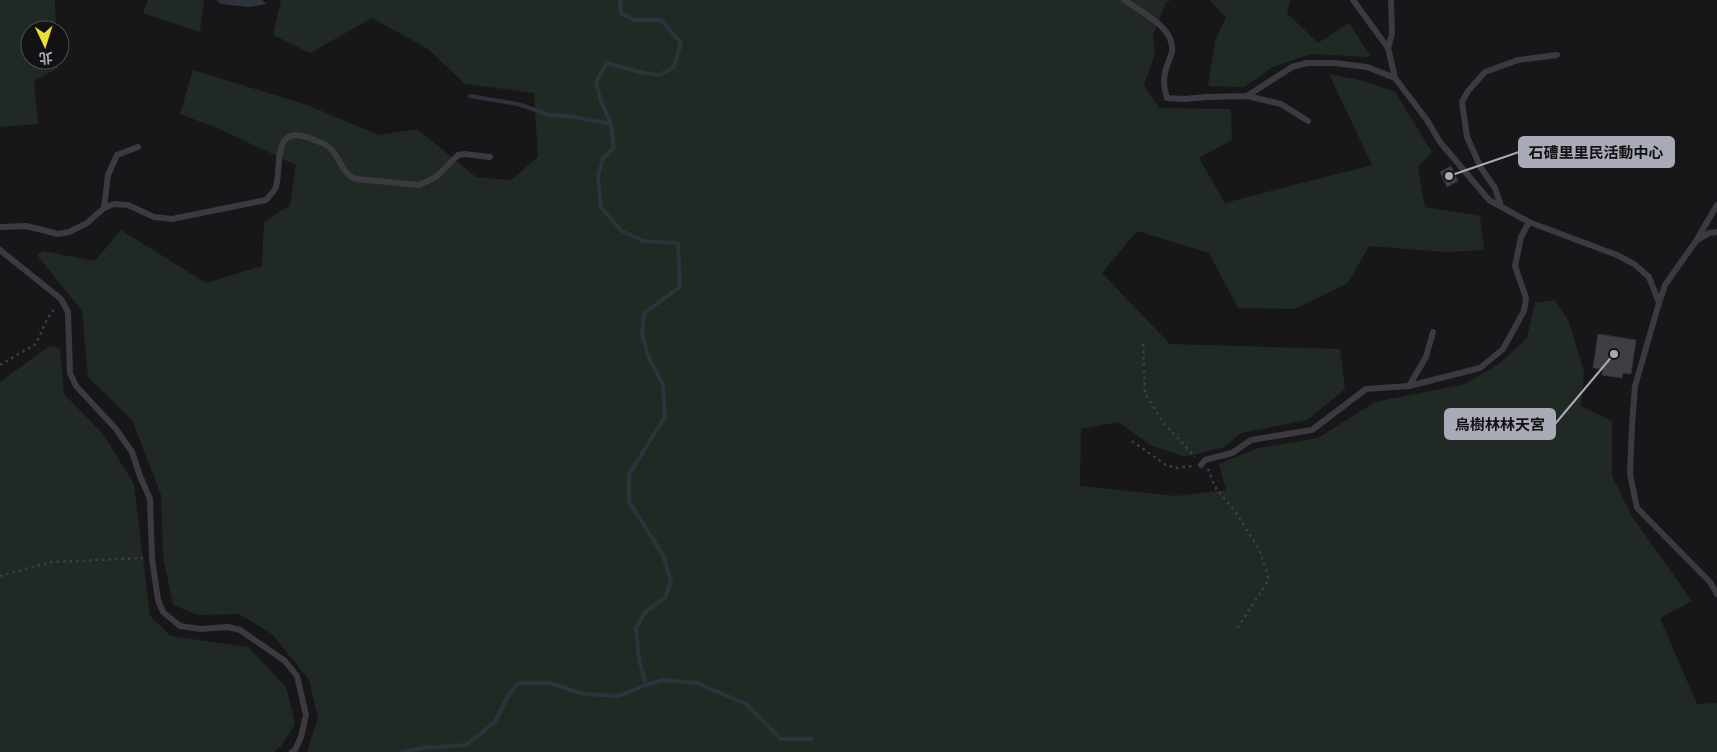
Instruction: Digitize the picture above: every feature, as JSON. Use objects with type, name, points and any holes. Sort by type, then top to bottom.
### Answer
[{"type":"lane","points":[[1124,0],[1158,24],[1170,36],[1172,52],[1164,73],[1163,86],[1167,98],[1247,96],[1281,104],[1308,121]]},
{"type":"lane","points":[[1352,0],[1388,48],[1395,78],[1427,120],[1440,142],[1489,200],[1529,222],[1617,255],[1634,264],[1648,277],[1659,303]]},
{"type":"lane","points":[[1388,48],[1392,34],[1391,0]]},
{"type":"lane","points":[[1501,206],[1495,188],[1480,168],[1466,137],[1462,102],[1468,91],[1485,72],[1518,60],[1557,55]]},
{"type":"lane","points":[[1247,96],[1292,67],[1307,63],[1334,62],[1367,67],[1395,78]]},
{"type":"lane","points":[[0,227],[26,226],[58,234],[69,232],[87,223],[104,208],[114,204],[128,205],[154,217],[172,218],[266,200],[275,189],[280,148],[285,140],[291,136],[305,136],[327,145],[349,177],[356,179],[419,184],[436,177],[458,155],[490,157]]},
{"type":"lane","points":[[104,208],[108,175],[117,155],[138,147]]},
{"type":"lane","points":[[1717,205],[1696,241],[1665,285],[1659,303],[1636,386],[1630,474],[1637,508],[1710,582],[1717,594]]},
{"type":"lane","points":[[1201,465],[1205,460],[1232,453],[1251,440],[1312,430],[1366,389],[1409,386],[1480,368],[1503,349],[1524,311],[1526,298],[1515,266],[1521,237],[1529,222]]},
{"type":"lane","points":[[1696,241],[1709,233],[1717,232]]},
{"type":"lane","points":[[0,250],[61,299],[68,312],[70,373],[76,386],[116,429],[132,452],[150,499],[152,558],[158,600],[163,612],[180,626],[201,629],[228,627],[240,630],[285,661],[297,676],[306,715],[301,737],[292,752]]},
{"type":"lane","points":[[1409,386],[1426,357],[1433,332]]},
{"type":"path","points":[[0,365],[36,344],[47,319],[61,299]]},
{"type":"path","points":[[1143,344],[1145,393],[1162,421],[1201,465],[1208,469],[1215,487],[1236,513],[1259,548],[1268,576],[1266,583],[1236,630]]},
{"type":"path","points":[[1132,442],[1166,465],[1176,468],[1201,465]]},
{"type":"path","points":[[0,576],[51,562],[152,558]]},
{"type":"shaded area","points":[[0,0],[55,0],[56,20],[20,20],[20,70],[54,70],[34,81],[38,124],[0,127]]},
{"type":"shaded area","points":[[148,0],[204,0],[200,32],[143,13]]},
{"type":"shaded area","points":[[217,0],[262,0],[267,4],[249,7],[220,4]]},
{"type":"shaded area","points":[[281,0],[1172,0],[1166,2],[1153,35],[1155,54],[1144,85],[1159,108],[1231,109],[1232,140],[1199,158],[1225,203],[1372,165],[1329,74],[1364,81],[1395,92],[1432,152],[1418,167],[1425,207],[1480,216],[1484,250],[1445,252],[1369,246],[1348,283],[1295,309],[1238,308],[1209,253],[1137,231],[1102,273],[1170,344],[1340,349],[1345,389],[1307,420],[1241,433],[1224,447],[1185,457],[1150,445],[1119,422],[1081,429],[1080,486],[1176,496],[1226,490],[1219,464],[1259,448],[1318,438],[1375,402],[1465,384],[1500,363],[1527,338],[1535,303],[1555,300],[1569,322],[1584,372],[1581,406],[1612,421],[1612,476],[1633,518],[1692,601],[1660,618],[1697,704],[1717,703],[1717,752],[307,752],[318,718],[309,680],[272,634],[239,614],[198,615],[173,605],[163,556],[161,495],[132,420],[88,377],[82,311],[37,255],[43,251],[95,261],[121,230],[206,283],[262,266],[264,222],[290,205],[296,165],[217,128],[180,114],[193,70],[307,105],[379,135],[417,129],[476,177],[511,180],[538,157],[534,93],[465,84],[428,49],[372,18],[310,53],[273,35]]},
{"type":"shaded area","points":[[1210,0],[1290,0],[1287,13],[1318,43],[1349,23],[1371,57],[1311,54],[1273,67],[1244,87],[1208,86],[1215,41],[1226,18]]},
{"type":"shaded area","points":[[49,346],[60,348],[64,394],[103,434],[134,484],[150,616],[171,636],[248,647],[286,687],[295,724],[281,746],[274,752],[0,752],[0,382]]},
{"type":"building","points":[[1451,166],[1458,181],[1447,187],[1440,172]]},
{"type":"building","points":[[1598,334],[1636,340],[1631,374],[1623,373],[1622,378],[1602,375],[1603,369],[1593,368]]},
{"type":"waterway","points":[[620,0],[621,13],[634,20],[661,20],[681,43],[674,67],[659,75],[607,63],[596,82],[601,101],[611,124],[614,148],[603,158],[598,176],[601,208],[622,231],[643,241],[678,243],[680,287],[644,313],[642,335],[649,358],[663,385],[665,417],[629,474],[629,502],[663,555],[671,581],[665,598],[645,612],[636,628],[639,660],[646,685]]},
{"type":"waterway","points":[[470,96],[518,104],[550,115],[574,117],[611,124]]},
{"type":"waterway","points":[[402,752],[423,748],[466,745],[495,722],[509,694],[519,683],[550,683],[584,694],[619,696],[662,680],[697,683],[746,704],[781,739],[812,739]]},
{"type":"place","name":"石𥕢里里民活動中心","points":[[1449,176]]},
{"type":"place","name":"烏樹林林天宮","points":[[1614,354]]}]
